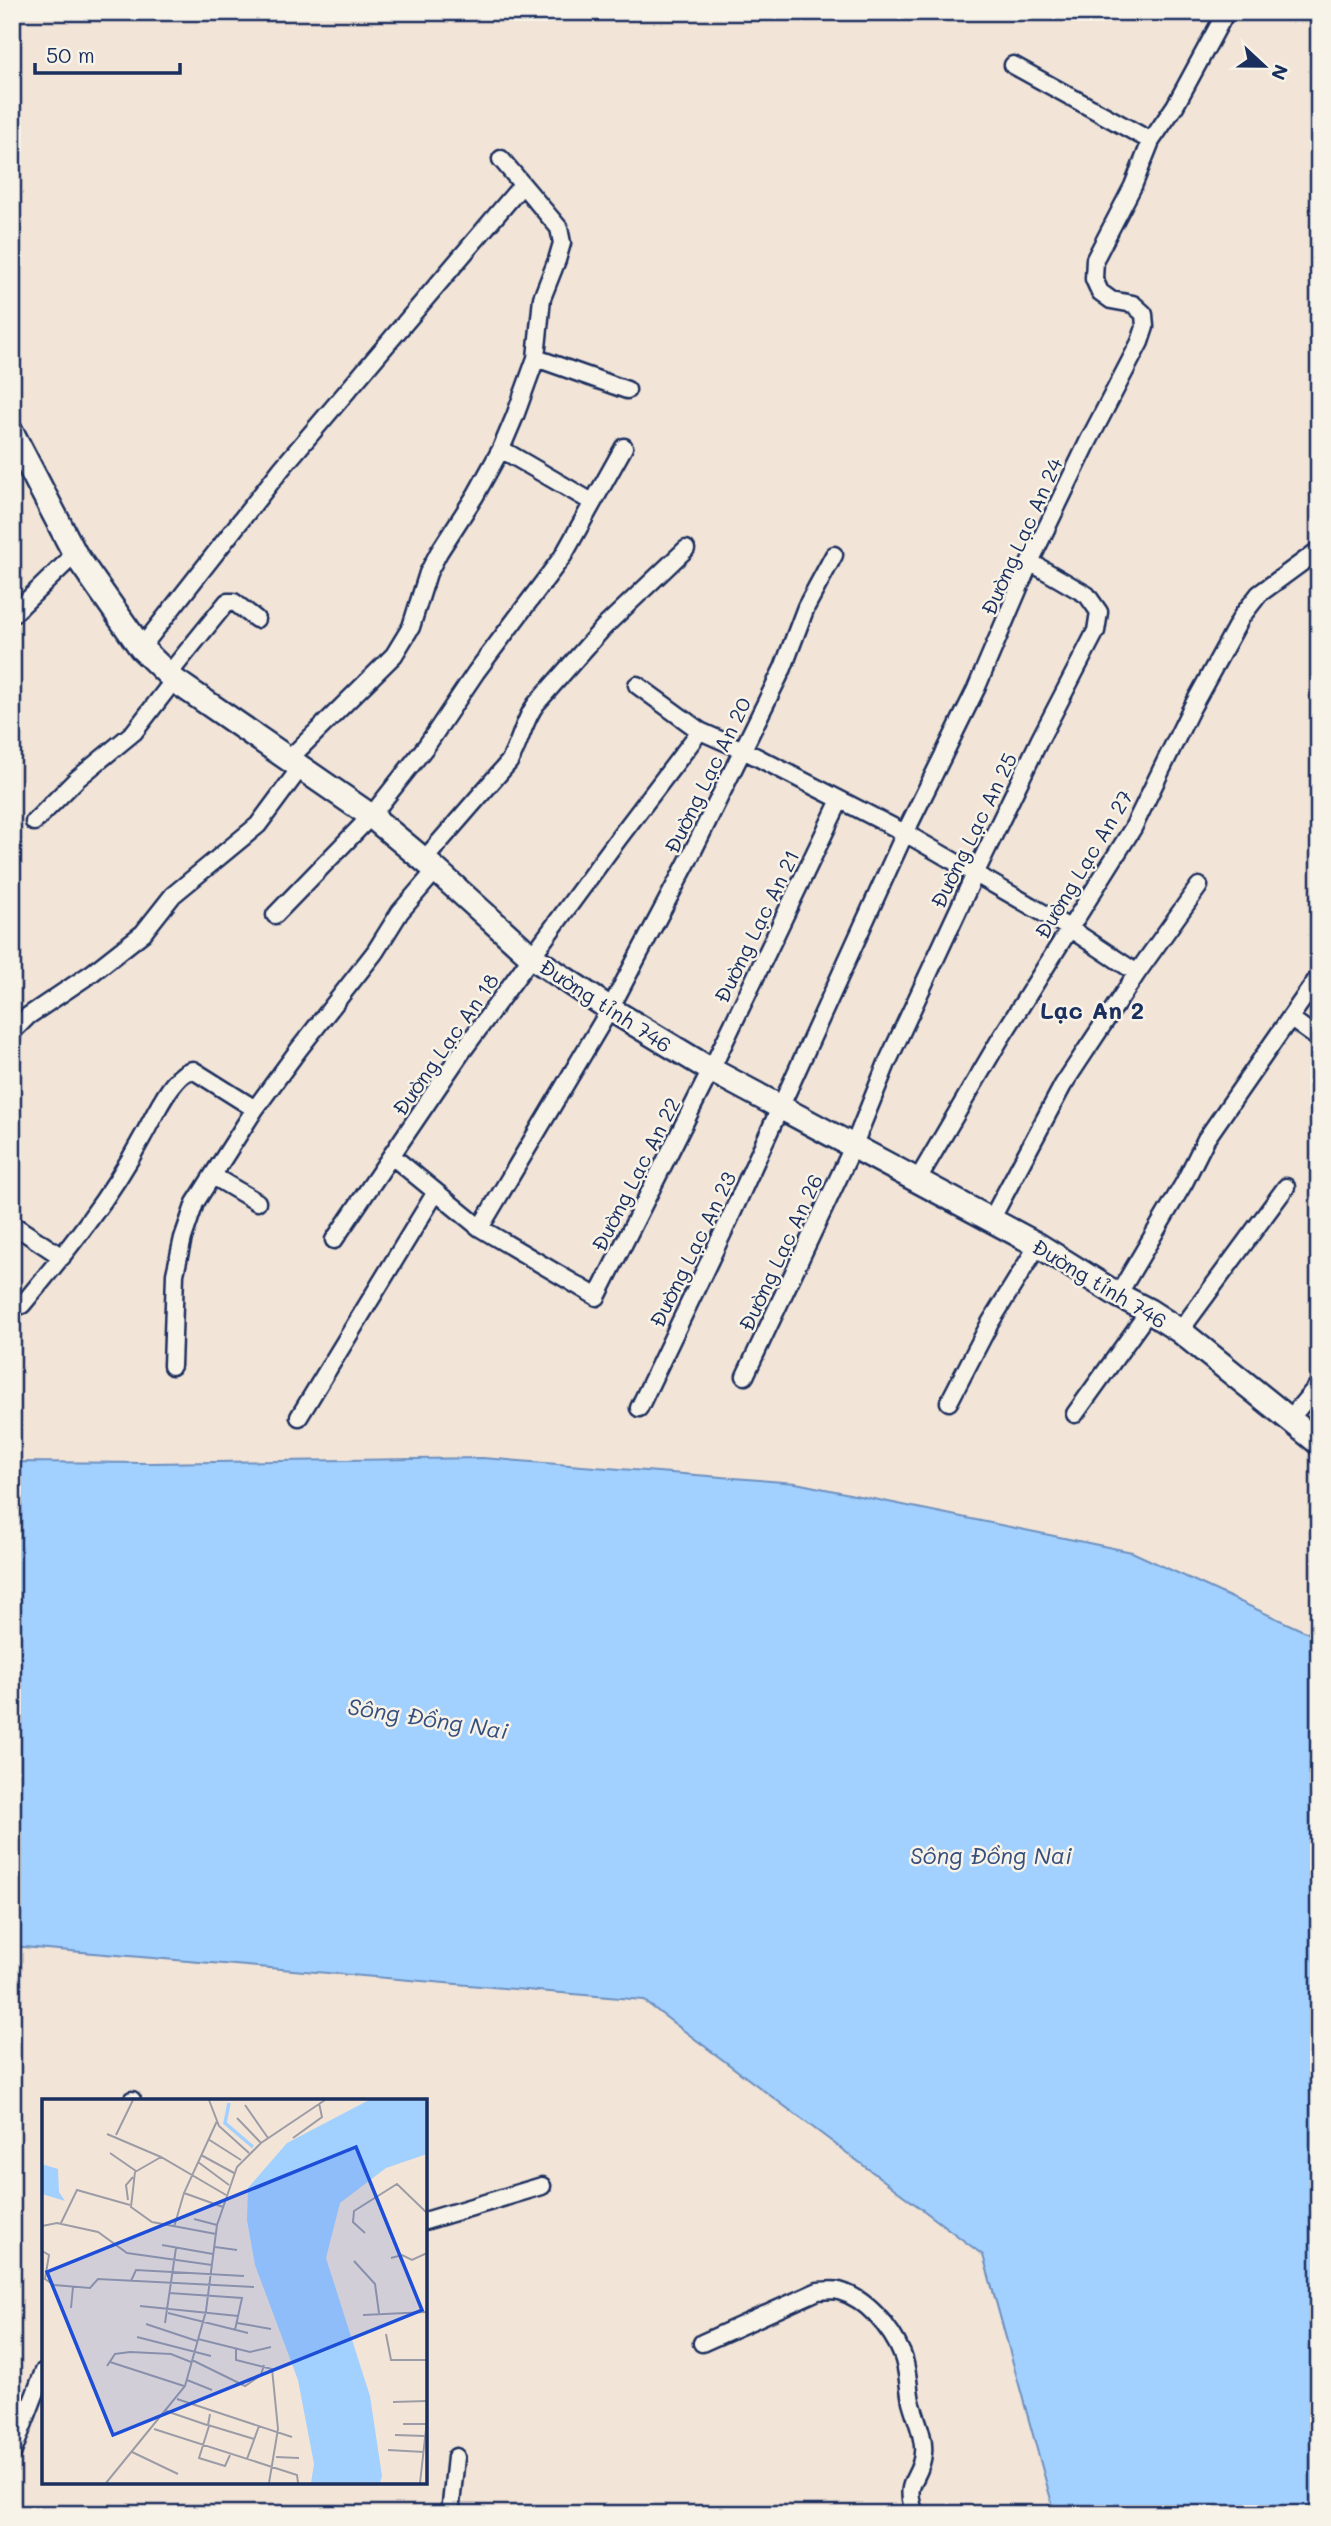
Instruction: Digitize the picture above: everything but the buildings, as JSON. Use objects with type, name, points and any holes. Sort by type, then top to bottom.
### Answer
[{"type":"main road","name":"Đường tỉnh 746","points":[[15,442],[75,554],[141,648],[171,678],[371,816],[532,957],[610,1009],[711,1070],[1038,1245],[1149,1311],[1180,1331],[1288,1421],[1319,1443]]},
{"type":"street","name":"Đường Lạc An 24","points":[[782,1107],[905,833],[976,689],[1030,562],[1140,342],[1145,327],[1144,314],[1133,304],[1111,300],[1100,292],[1094,279],[1095,260],[1133,186],[1151,141],[1175,106],[1226,12]]},
{"type":"street","points":[[1013,65],[1151,141]]},
{"type":"street","points":[[12,1032],[28,1016],[92,973],[143,933],[173,895],[258,825],[295,763],[405,640],[428,573],[501,449],[536,358],[542,298],[562,243],[559,228],[501,159]]},
{"type":"street","points":[[141,648],[282,468],[522,185]]},
{"type":"street","points":[[536,358],[627,390]]},
{"type":"street","points":[[275,915],[371,816],[427,745],[475,672],[563,556],[624,447]]},
{"type":"street","points":[[501,449],[592,502]]},
{"type":"street","points":[[172,1366],[175,1275],[183,1238],[195,1203],[255,1109],[376,952],[430,865],[509,762],[519,746],[530,713],[536,704],[604,627],[686,549]]},
{"type":"street","name":"Đường Lạc An 27","points":[[918,1179],[999,1041],[1133,828],[1190,711],[1242,616],[1259,594],[1319,550]]},
{"type":"street","points":[[12,615],[75,554]]},
{"type":"street","name":"Đường Lạc An 20","points":[[480,1227],[610,1009],[743,750],[783,668],[806,607],[834,555]]},
{"type":"street","name":"Đường Lạc An 25","points":[[853,1147],[887,1063],[975,874],[1096,631],[1100,612],[1087,596],[1030,562]]},
{"type":"street","points":[[34,822],[78,779],[134,732],[228,602],[234,602],[256,619]]},
{"type":"street","points":[[637,685],[700,731],[743,750],[905,833],[1069,928],[1137,972]]},
{"type":"street","name":"Đường Lạc An 18","points":[[334,1240],[461,1053],[700,731]]},
{"type":"street","name":"Đường Lạc An 21","points":[[711,1070],[840,800]]},
{"type":"street","points":[[991,1220],[1063,1085],[1137,972],[1199,886]]},
{"type":"street","points":[[1118,1295],[1184,1183],[1206,1139],[1319,976]]},
{"type":"street","points":[[1290,1018],[1319,1039]]},
{"type":"street","name":"Đường Lạc An 22","points":[[480,1227],[597,1297],[711,1070]]},
{"type":"street","points":[[12,1306],[20,1307],[62,1258],[112,1190],[180,1076],[187,1071],[199,1072],[255,1109]]},
{"type":"street","name":"Đường Lạc An 23","points":[[639,1408],[782,1107]]},
{"type":"street","name":"Đường Lạc An 26","points":[[746,1376],[853,1147]]},
{"type":"street","points":[[392,1156],[480,1227]]},
{"type":"street","points":[[213,1176],[257,1202]]},
{"type":"street","points":[[1180,1331],[1286,1187]]},
{"type":"street","points":[[299,1417],[436,1192]]},
{"type":"street","points":[[12,1224],[62,1258]]},
{"type":"street","points":[[949,1402],[990,1323],[1038,1245]]},
{"type":"street","points":[[1075,1414],[1149,1311]]},
{"type":"street","points":[[1288,1421],[1319,1384]]},
{"type":"street","points":[[427,2220],[542,2186]]},
{"type":"street","points":[[702,2343],[818,2291],[839,2291],[859,2301],[890,2332],[903,2355],[924,2451],[921,2466],[911,2487],[910,2500],[915,2514]]},
{"type":"street","points":[[12,2454],[42,2376]]},
{"type":"street","points":[[450,2514],[456,2457]]},
{"type":"water","name":"Sông Đồng Nai","points":[[482,1458],[796,1483],[1132,1552],[1319,1638],[1319,2514],[1055,2514],[983,2255],[643,2000],[12,1946],[12,1462],[152,1463]]},
{"type":"district","name":"Lạc An 2","points":[[1092,1009]]}]
